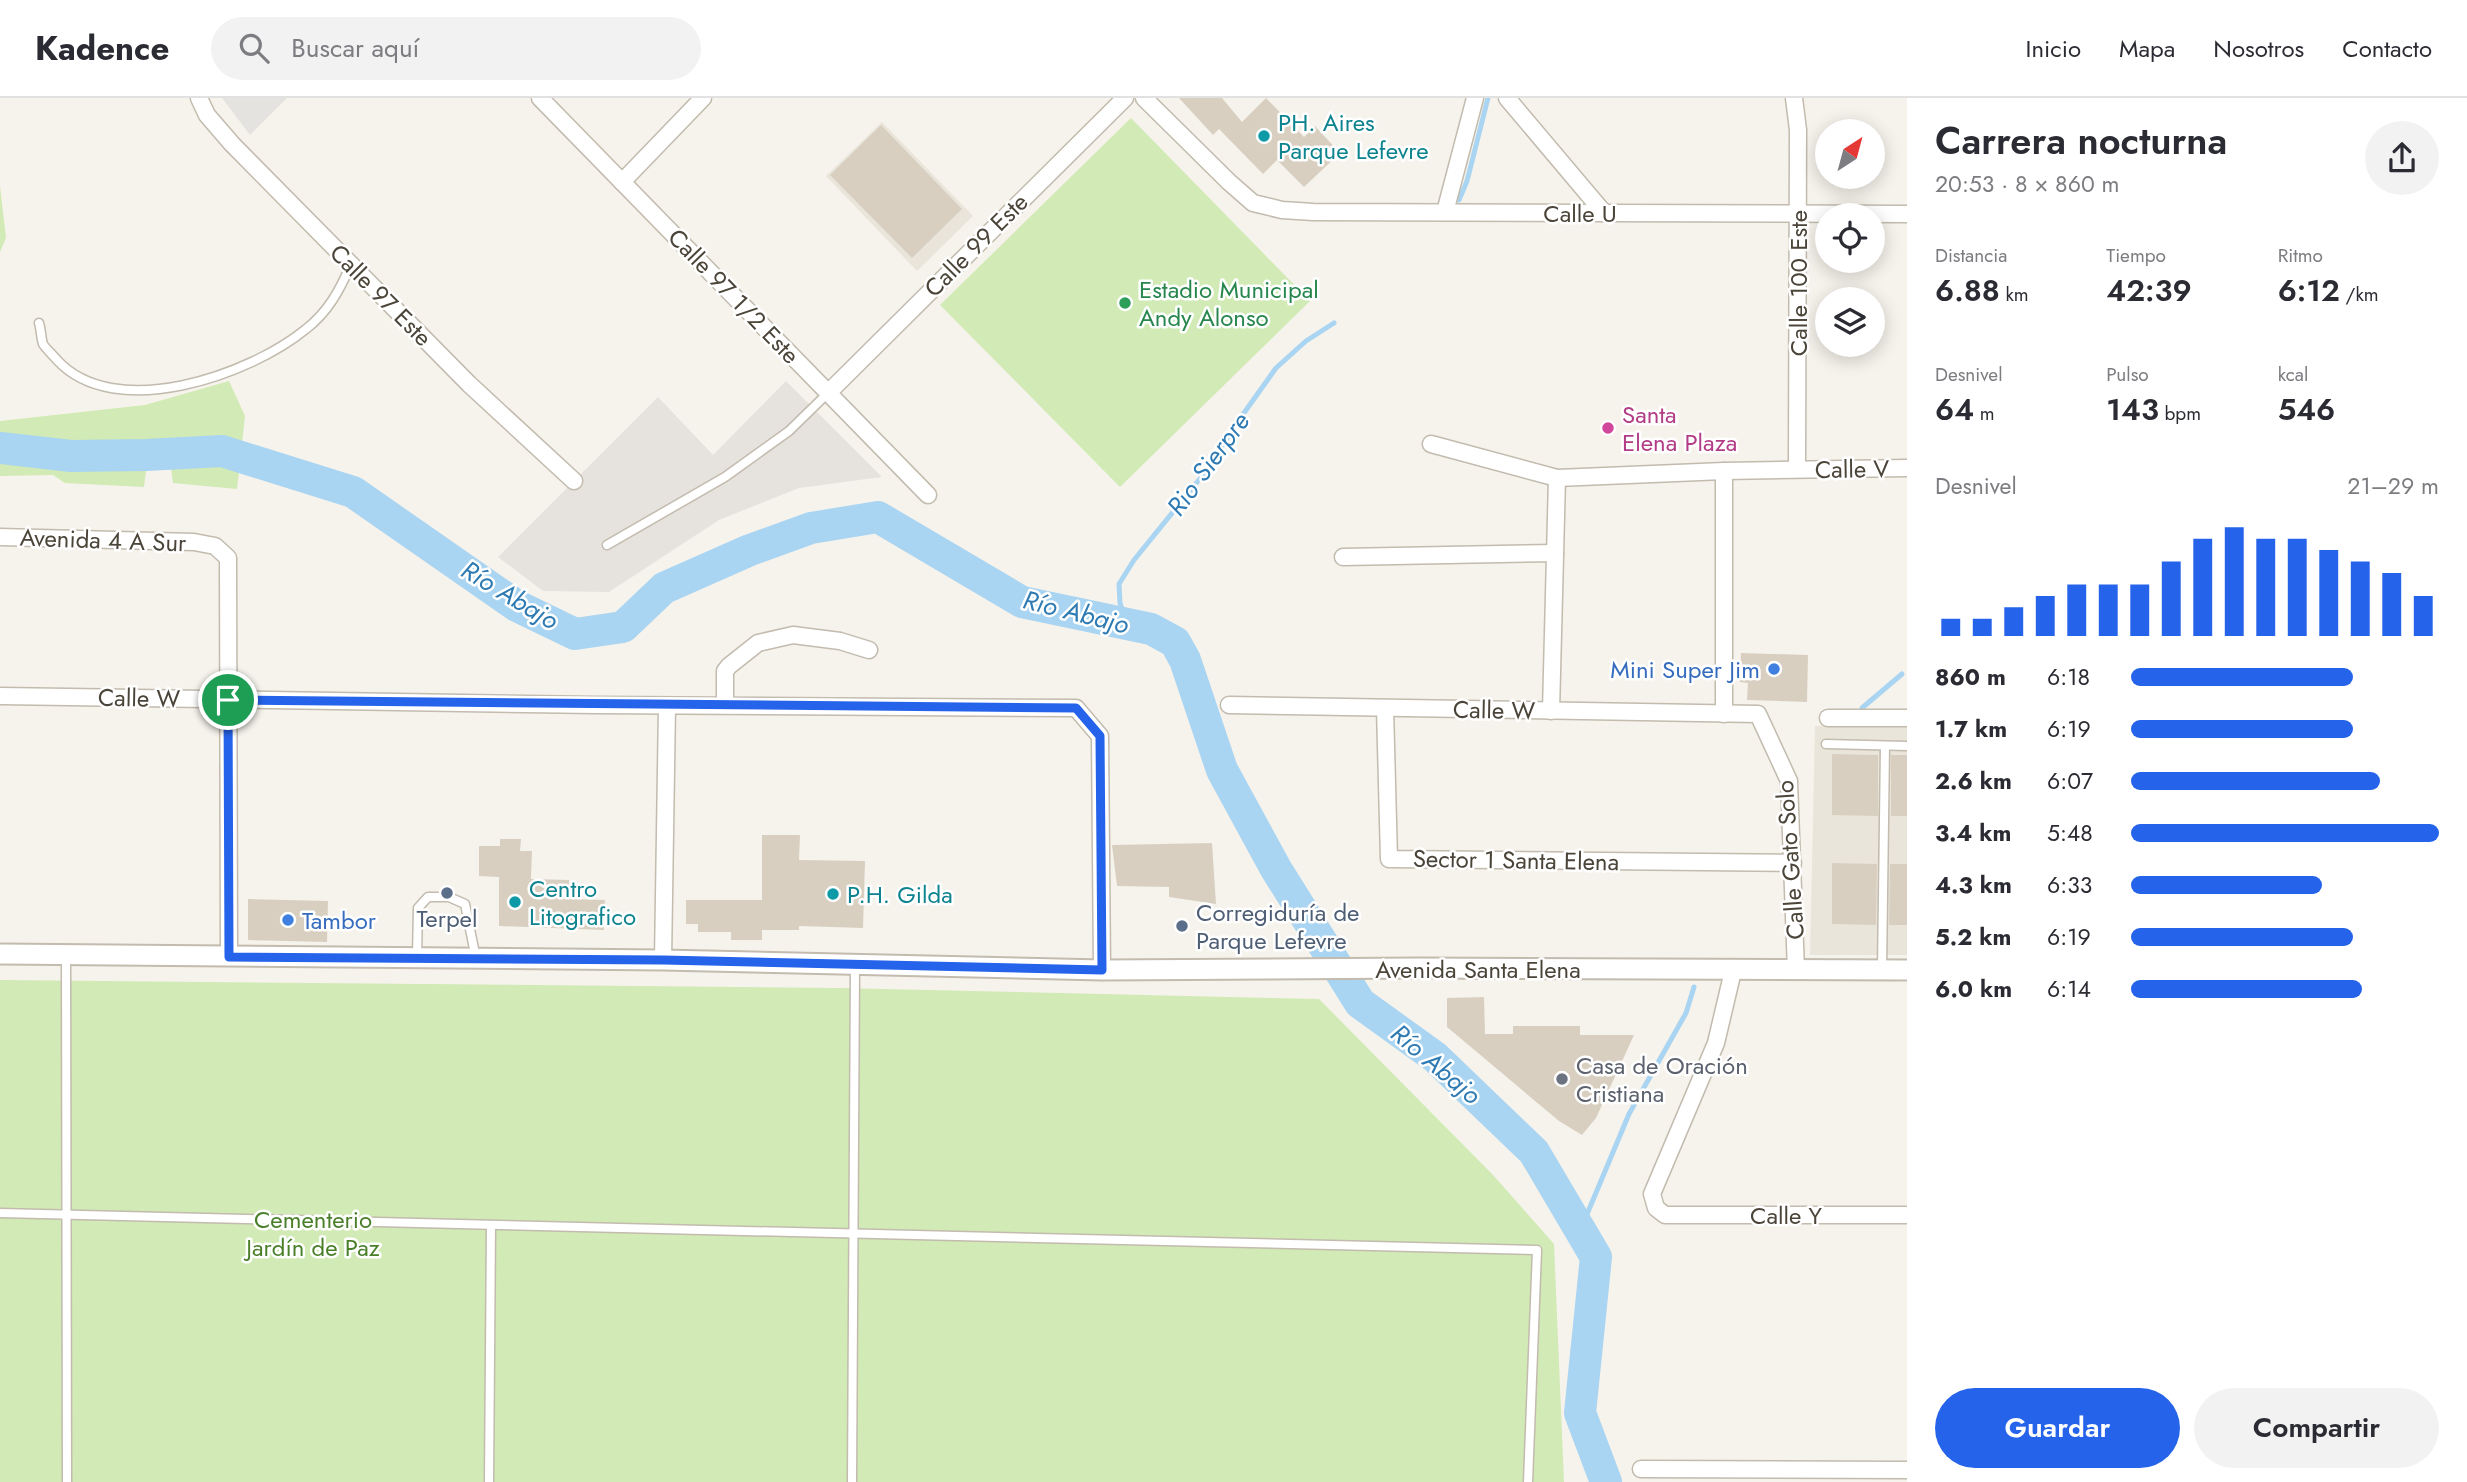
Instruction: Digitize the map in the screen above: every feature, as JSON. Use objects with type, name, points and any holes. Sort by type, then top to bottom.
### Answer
[{"type":"street","name":"Calle 97 Este","points":[[199,98],[207,115],[232,144],[469,384],[574,481]]},
{"type":"street","name":"Calle 97 1/2 Este","points":[[540,98],[928,495]]},
{"type":"street","points":[[622,181],[703,98]]},
{"type":"street","name":"Calle 99 Este","points":[[828,393],[1125,98]]},
{"type":"street","name":"Calle U","points":[[1144,98],[1253,203],[1282,210],[1907,214]]},
{"type":"street","points":[[1445,212],[1475,98]]},
{"type":"street","points":[[1507,98],[1604,213]]},
{"type":"street","name":"Calle 100 Este","points":[[1794,98],[1798,130],[1797,469]]},
{"type":"street","name":"Calle V","points":[[1432,444],[1557,478],[1724,471],[1907,468]]},
{"type":"street","points":[[1724,471],[1724,714]]},
{"type":"street","points":[[1551,711],[1557,478]]},
{"type":"street","name":"Avenida 4 A Sur","points":[[0,537],[194,542],[215,545],[228,558],[229,957]]},
{"type":"street","points":[[1343,557],[1555,553]]},
{"type":"street","points":[[724,705],[725,671],[758,643],[793,635],[840,641],[869,650]]},
{"type":"street","name":"Calle W","points":[[0,696],[1076,708],[1100,736],[1102,970]]},
{"type":"street","points":[[663,960],[667,705]]},
{"type":"street","name":"Calle W","points":[[1229,705],[1758,714]]},
{"type":"street","name":"Sector 1 Santa Elena","points":[[1385,708],[1389,859],[1793,863]]},
{"type":"street","name":"Calle Gato Solo","points":[[1758,714],[1789,781],[1796,971]]},
{"type":"street","points":[[1828,718],[1907,718]]},
{"type":"street","name":"Avenida Santa Elena","points":[[0,954],[663,960],[1102,970],[1907,970]]},
{"type":"street","name":"Calle Y","points":[[1733,971],[1716,1043],[1652,1194],[1656,1208],[1665,1215],[1907,1215]]},
{"type":"street","points":[[1641,1469],[1907,1470]]},
{"type":"lane","points":[[39,323],[43,345],[69,373],[97,386],[123,390],[197,382],[248,364],[281,348],[308,328],[329,306],[351,264]]},
{"type":"lane","points":[[607,545],[725,477],[789,431],[828,393]]},
{"type":"lane","points":[[1826,744],[1907,746]]},
{"type":"lane","points":[[1882,970],[1885,746]]},
{"type":"lane","points":[[416,958],[418,908],[428,897],[449,897],[465,904],[476,959]]},
{"type":"lane","points":[[66,955],[67,1482]]},
{"type":"lane","points":[[852,1482],[855,965]]},
{"type":"lane","points":[[0,1213],[1536,1250],[1528,1482]]},
{"type":"lane","points":[[489,1482],[491,1225]]},
{"type":"shaded area","points":[[222,98],[287,98],[250,135]]},
{"type":"shaded area","points":[[882,122],[973,216],[917,271],[826,176]]},
{"type":"shaded area","points":[[786,381],[882,477],[799,488],[719,520],[609,592],[543,591],[498,557],[658,397],[713,455]]},
{"type":"shaded area","points":[[1907,725],[1907,955],[1810,955],[1815,726]]},
{"type":"green space","name":"Estadio Municipal Andy Alonso","points":[[1131,118],[1310,301],[1120,487],[940,305]]},
{"type":"green space","points":[[0,186],[6,238],[0,252]]},
{"type":"green space","points":[[229,381],[245,416],[237,489],[173,483],[170,461],[147,463],[144,487],[65,483],[53,475],[0,476],[0,421],[145,405]]},
{"type":"green space","name":"Cementerio Jardín de Paz","points":[[0,980],[839,988],[1319,999],[1494,1176],[1554,1244],[1564,1482],[0,1482]]},
{"type":"building","points":[[1179,98],[1222,98],[1242,122],[1266,98],[1304,137],[1315,126],[1340,153],[1304,187],[1277,160],[1263,174],[1219,129],[1213,135]]},
{"type":"building","points":[[881,125],[962,209],[912,258],[830,175]]},
{"type":"building","name":"Mini Super Jim","points":[[1741,653],[1808,655],[1807,702],[1747,700],[1748,683],[1740,682]]},
{"type":"building","points":[[1832,754],[1878,755],[1878,816],[1832,815]]},
{"type":"building","points":[[1891,755],[1907,755],[1907,816],[1891,816]]},
{"type":"building","points":[[762,835],[800,835],[799,860],[865,861],[863,928],[799,926],[799,930],[762,930],[762,940],[731,940],[731,932],[698,932],[698,924],[686,924],[686,900],[762,900]]},
{"type":"building","points":[[500,839],[521,839],[520,851],[532,851],[531,879],[569,880],[569,899],[605,900],[604,930],[499,926],[499,877],[479,876],[479,846],[500,846]]},
{"type":"building","points":[[1212,843],[1216,904],[1169,897],[1169,887],[1117,886],[1112,845]]},
{"type":"building","points":[[1832,863],[1877,864],[1876,925],[1832,924]]},
{"type":"building","points":[[1890,864],[1907,864],[1907,925],[1889,925]]},
{"type":"building","name":"Tambor","points":[[248,899],[328,901],[327,942],[248,940]]},
{"type":"building","name":"Casa de Oración Cristiana","points":[[1484,997],[1485,1034],[1513,1034],[1513,1026],[1580,1026],[1580,1035],[1634,1035],[1596,1118],[1582,1135],[1559,1121],[1447,1027],[1447,998]]},
{"type":"waterway","name":"Rio Sierpre","points":[[1459,200],[1467,181],[1488,98]]},
{"type":"waterway","name":"Rio Sierpre","points":[[1127,624],[1120,603],[1119,584],[1134,560],[1207,470],[1276,368],[1306,341],[1334,323]]},
{"type":"waterway","name":"Río Abajo","points":[[0,448],[71,456],[222,451],[353,492],[517,606],[575,634],[623,627],[664,588],[750,550],[811,528],[878,517],[1022,602],[1151,629],[1175,642],[1185,660],[1222,770],[1276,869],[1360,1003],[1435,1057],[1534,1152],[1596,1257],[1580,1413],[1606,1482]]},
{"type":"waterway","points":[[1862,708],[1902,674]]},
{"type":"waterway","points":[[1580,1231],[1629,1114],[1686,1013],[1694,987]]},
{"type":"place","name":"PH. Aires Parque Lefevre","points":[[1264,136]]},
{"type":"place","name":"Estadio Municipal Andy Alonso","points":[[1125,303]]},
{"type":"place","name":"Santa Elena Plaza","points":[[1608,428]]},
{"type":"place","name":"Mini Super Jim","points":[[1774,669]]},
{"type":"place","name":"Terpel","points":[[447,893]]},
{"type":"place","name":"P.H. Gilda","points":[[833,894]]},
{"type":"place","name":"Centro Litografico","points":[[515,902]]},
{"type":"place","name":"Tambor","points":[[288,920]]},
{"type":"place","name":"Corregiduría de Parque Lefevre","points":[[1182,926]]},
{"type":"place","name":"Casa de Oración Cristiana","points":[[1562,1079]]},
{"type":"route","points":[[228,700],[1076,708],[1100,736],[1102,970],[663,960],[229,957],[228,700]]}]
